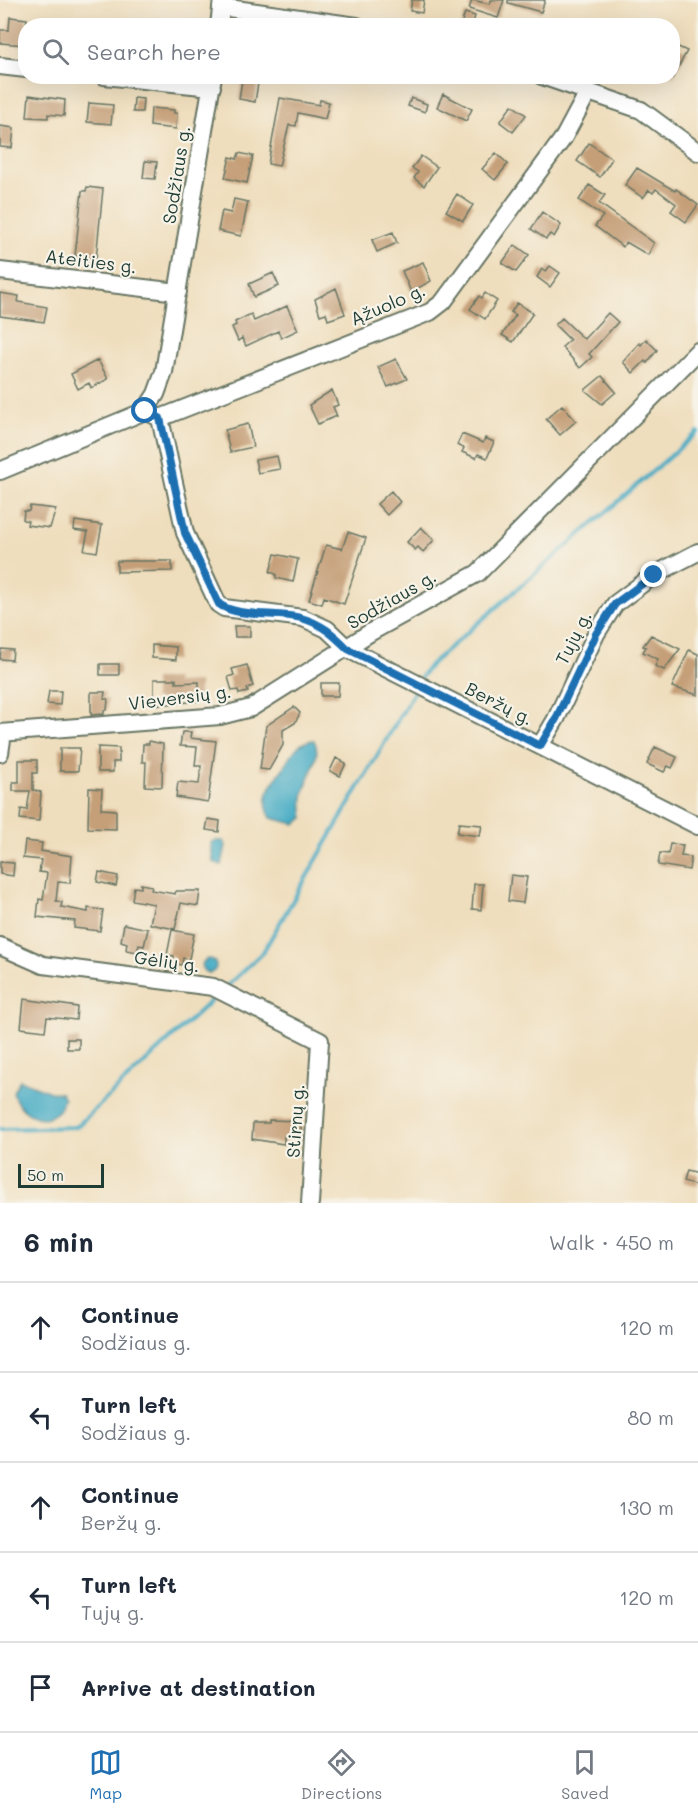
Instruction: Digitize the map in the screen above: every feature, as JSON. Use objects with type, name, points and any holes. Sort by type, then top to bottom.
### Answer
[{"type":"street","points":[[222,4],[308,18]]},
{"type":"street","points":[[0,66],[18,68]]},
{"type":"street","name":"Sodžiaus g.","points":[[212,84],[164,372],[152,414],[185,533],[219,604],[235,611],[303,618],[327,628],[348,649],[399,616],[478,573],[698,351]]},
{"type":"street","points":[[565,84],[641,110],[698,152]]},
{"type":"street","name":"Ąžuolo g.","points":[[152,414],[430,312],[443,302],[564,137],[588,92]]},
{"type":"street","name":"Ateities g.","points":[[0,271],[178,292]]},
{"type":"street","points":[[0,471],[106,428],[152,414]]},
{"type":"street","name":"Tujų g.","points":[[540,746],[556,719],[596,634],[615,604],[646,580],[698,552]]},
{"type":"street","name":"Vieversių g.","points":[[2,733],[220,716],[251,708],[348,649]]},
{"type":"street","name":"Beržų g.","points":[[348,649],[698,826]]},
{"type":"street","points":[[0,753],[2,733]]},
{"type":"street","name":"Gėlių g.","points":[[0,946],[43,965],[213,987],[320,1041]]},
{"type":"street","name":"Stirnų g.","points":[[310,1203],[320,1041]]},
{"type":"water","points":[[314,740],[317,754],[304,791],[304,818],[295,824],[271,818],[266,804],[272,785],[296,749],[303,743]]},
{"type":"water","points":[[223,841],[226,845],[222,865],[213,862],[211,843]]},
{"type":"water","points":[[209,959],[214,961],[216,966],[214,971],[209,973],[204,971],[202,966],[204,961]]},
{"type":"water","points":[[20,1080],[50,1092],[61,1093],[64,1099],[57,1112],[44,1118],[24,1110],[15,1099],[13,1092]]},
{"type":"building","points":[[412,0],[424,0],[422,13],[410,11]]},
{"type":"building","points":[[472,0],[490,4],[491,0],[504,0],[498,18],[469,9]]},
{"type":"building","points":[[508,0],[545,0],[541,12],[508,3]]},
{"type":"building","points":[[465,13],[475,16],[474,18],[463,18]]},
{"type":"building","points":[[10,17],[18,18],[18,44],[0,43],[0,30],[9,30]]},
{"type":"building","points":[[680,48],[687,51],[680,64]]},
{"type":"building","points":[[241,84],[258,84],[255,102],[239,99]]},
{"type":"building","points":[[443,94],[472,109],[466,121],[437,107]]},
{"type":"building","points":[[29,95],[65,100],[64,116],[48,114],[48,118],[27,117]]},
{"type":"building","points":[[134,98],[143,99],[142,112],[133,112]]},
{"type":"building","points":[[280,98],[319,105],[320,100],[329,102],[325,119],[298,113],[296,126],[289,125],[279,166],[268,164]]},
{"type":"building","points":[[411,98],[427,104],[425,112],[408,106]]},
{"type":"building","points":[[89,103],[113,105],[111,124],[87,122]]},
{"type":"building","points":[[512,105],[526,115],[513,132],[500,122]]},
{"type":"building","points":[[151,108],[174,110],[174,113],[177,113],[176,129],[150,126]]},
{"type":"building","points":[[0,126],[14,128],[12,148],[0,147]]},
{"type":"building","points":[[589,143],[612,159],[600,177],[577,161]]},
{"type":"building","points":[[239,153],[253,156],[247,183],[225,178],[230,157],[237,159]]},
{"type":"building","points":[[496,153],[508,164],[495,180],[482,169]]},
{"type":"building","points":[[421,156],[437,167],[424,186],[414,178],[418,172],[412,168]]},
{"type":"building","points":[[145,161],[157,162],[155,179],[143,178]]},
{"type":"building","points":[[637,168],[675,191],[676,189],[698,205],[686,222],[671,211],[676,204],[656,189],[653,193],[649,190],[643,198],[625,185]]},
{"type":"building","points":[[589,185],[605,195],[599,203],[654,243],[648,255],[626,242],[623,247],[595,226],[603,216],[579,200]]},
{"type":"building","points":[[87,187],[103,189],[96,259],[75,256],[82,191],[86,191]]},
{"type":"building","points":[[457,194],[473,205],[463,221],[446,211]]},
{"type":"building","points":[[234,199],[248,202],[241,236],[218,231],[222,211],[231,213]]},
{"type":"building","points":[[542,212],[561,225],[554,237],[550,234],[546,239],[531,229]]},
{"type":"building","points":[[393,232],[397,243],[377,252],[372,240]]},
{"type":"building","points":[[515,245],[529,255],[516,272],[502,263]]},
{"type":"building","points":[[423,262],[431,281],[411,292],[402,271]]},
{"type":"building","points":[[550,266],[560,273],[550,287],[537,277],[542,269],[546,271]]},
{"type":"building","points":[[273,273],[279,286],[254,297],[249,284]]},
{"type":"building","points":[[336,288],[345,314],[328,320],[326,313],[320,315],[315,299]]},
{"type":"building","points":[[0,293],[19,296],[18,302],[47,307],[44,322],[0,316]]},
{"type":"building","points":[[485,293],[497,301],[485,319],[470,309],[479,296],[482,298]]},
{"type":"building","points":[[517,303],[533,313],[513,342],[502,335],[516,315],[511,312]]},
{"type":"building","points":[[287,306],[298,330],[281,338],[278,331],[246,346],[242,338],[238,341],[232,327],[236,325],[235,322],[251,314],[254,321]]},
{"type":"building","points":[[608,313],[618,322],[589,354],[592,357],[580,368],[562,347],[570,340],[555,325],[562,318],[584,339]]},
{"type":"building","points":[[646,339],[657,350],[647,363],[645,361],[633,373],[623,362],[639,343],[641,345]]},
{"type":"building","points":[[396,359],[407,379],[388,387],[378,367]]},
{"type":"building","points":[[98,360],[108,379],[91,388],[89,383],[78,389],[71,374]]},
{"type":"building","points":[[602,376],[616,392],[602,404],[585,390]]},
{"type":"building","points":[[332,390],[338,405],[333,407],[337,416],[318,424],[309,405]]},
{"type":"building","points":[[562,405],[576,421],[560,435],[546,419]]},
{"type":"building","points":[[248,424],[253,447],[230,452],[225,430]]},
{"type":"building","points":[[462,434],[483,443],[485,438],[494,442],[487,458],[478,454],[476,458],[462,452],[464,448],[457,445]]},
{"type":"building","points":[[277,456],[280,469],[258,473],[255,460]]},
{"type":"building","points":[[391,491],[400,502],[387,515],[377,504]]},
{"type":"building","points":[[30,506],[56,509],[50,528],[27,525],[28,521],[23,520],[24,511],[29,511]]},
{"type":"building","points":[[75,521],[102,525],[97,552],[84,550],[88,532],[74,530]]},
{"type":"building","points":[[421,527],[434,540],[423,552],[418,547],[415,550],[407,542]]},
{"type":"building","points":[[348,532],[366,538],[344,604],[324,597],[322,604],[309,600],[326,545],[342,549]]},
{"type":"building","points":[[275,554],[298,559],[293,582],[276,578],[276,574],[270,572]]},
{"type":"building","points":[[117,561],[172,561],[172,571],[117,572]]},
{"type":"building","points":[[234,626],[250,626],[250,637],[235,637]]},
{"type":"building","points":[[651,635],[680,649],[664,670],[655,666],[658,659],[643,652],[646,647],[643,646]]},
{"type":"building","points":[[152,645],[176,647],[176,660],[152,658]]},
{"type":"building","points":[[1,649],[13,650],[12,660],[0,659]]},
{"type":"building","points":[[689,650],[698,654],[698,695],[672,687]]},
{"type":"building","points":[[100,664],[119,664],[119,675],[100,675]]},
{"type":"building","points":[[247,665],[253,686],[247,688],[248,692],[239,694],[238,690],[232,691],[228,677],[234,675],[232,669]]},
{"type":"building","points":[[154,679],[176,679],[176,683],[199,682],[199,701],[159,705],[159,699],[154,699]]},
{"type":"building","points":[[321,683],[339,683],[338,696],[321,696]]},
{"type":"building","points":[[49,691],[61,691],[60,705],[47,704]]},
{"type":"building","points":[[91,692],[105,692],[104,699],[108,699],[107,710],[104,710],[104,714],[91,715]]},
{"type":"building","points":[[294,707],[300,713],[295,723],[283,730],[283,745],[269,770],[260,769],[266,726]]},
{"type":"building","points":[[182,732],[191,732],[190,738],[216,741],[208,802],[176,797],[178,782],[199,784],[201,766],[195,766],[197,747],[180,746]]},
{"type":"building","points":[[149,741],[163,744],[162,787],[145,786],[146,762],[142,762],[143,744],[149,744]]},
{"type":"building","points":[[98,747],[119,748],[119,762],[113,762],[113,772],[98,772]]},
{"type":"building","points":[[655,747],[677,757],[672,768],[668,766],[664,772],[647,764]]},
{"type":"building","points":[[60,748],[80,748],[78,771],[60,771]]},
{"type":"building","points":[[336,758],[346,763],[340,776],[330,771]]},
{"type":"building","points":[[19,760],[37,760],[37,773],[33,773],[33,790],[41,792],[39,821],[20,819],[21,809],[27,810],[30,791],[13,791],[13,782],[19,782]]},
{"type":"building","points":[[89,788],[102,789],[101,809],[116,810],[116,829],[88,828]]},
{"type":"building","points":[[208,819],[220,821],[219,832],[206,830]]},
{"type":"building","points":[[459,823],[482,825],[480,836],[457,833]]},
{"type":"building","points":[[25,841],[42,843],[41,851],[72,856],[70,883],[58,882],[56,901],[62,902],[61,907],[88,912],[88,908],[103,910],[100,931],[74,928],[75,921],[37,917],[39,899],[43,900],[47,873],[39,872],[41,860],[23,858]]},
{"type":"building","points":[[670,844],[683,845],[681,856],[691,857],[689,870],[658,865],[660,853],[668,854]]},
{"type":"building","points":[[0,862],[14,863],[13,876],[0,874]]},
{"type":"building","points":[[99,872],[118,876],[116,886],[97,882]]},
{"type":"building","points":[[511,875],[527,877],[523,903],[508,901]]},
{"type":"building","points":[[141,884],[152,886],[151,890],[175,894],[176,891],[200,891],[198,906],[181,903],[175,929],[150,924],[154,904],[132,900],[134,887],[141,888]]},
{"type":"building","points":[[474,884],[483,884],[481,910],[472,909]]},
{"type":"building","points":[[124,924],[148,929],[144,946],[139,945],[137,952],[126,950],[127,943],[121,941]]},
{"type":"building","points":[[172,930],[194,934],[189,959],[183,958],[182,965],[173,963],[174,956],[167,955]]},
{"type":"building","points":[[24,999],[77,1007],[76,1020],[47,1017],[45,1031],[21,1028]]},
{"type":"building","points":[[67,1039],[79,1039],[79,1049],[67,1049]]},
{"type":"building","points":[[269,1120],[301,1121],[301,1137],[284,1137],[284,1144],[252,1139],[253,1123],[269,1123]]},
{"type":"building","points":[[686,1171],[698,1174],[698,1186],[683,1182]]},
{"type":"waterway","points":[[421,677],[430,665],[698,432]]},
{"type":"waterway","points":[[226,987],[263,952],[414,692]]},
{"type":"waterway","points":[[0,1129],[76,1127],[216,996]]},
{"type":"route","points":[[145,411],[160,418],[185,533],[219,604],[235,611],[274,613],[303,618],[327,628],[348,649],[540,746],[556,719],[596,634],[615,604],[654,575]]}]
